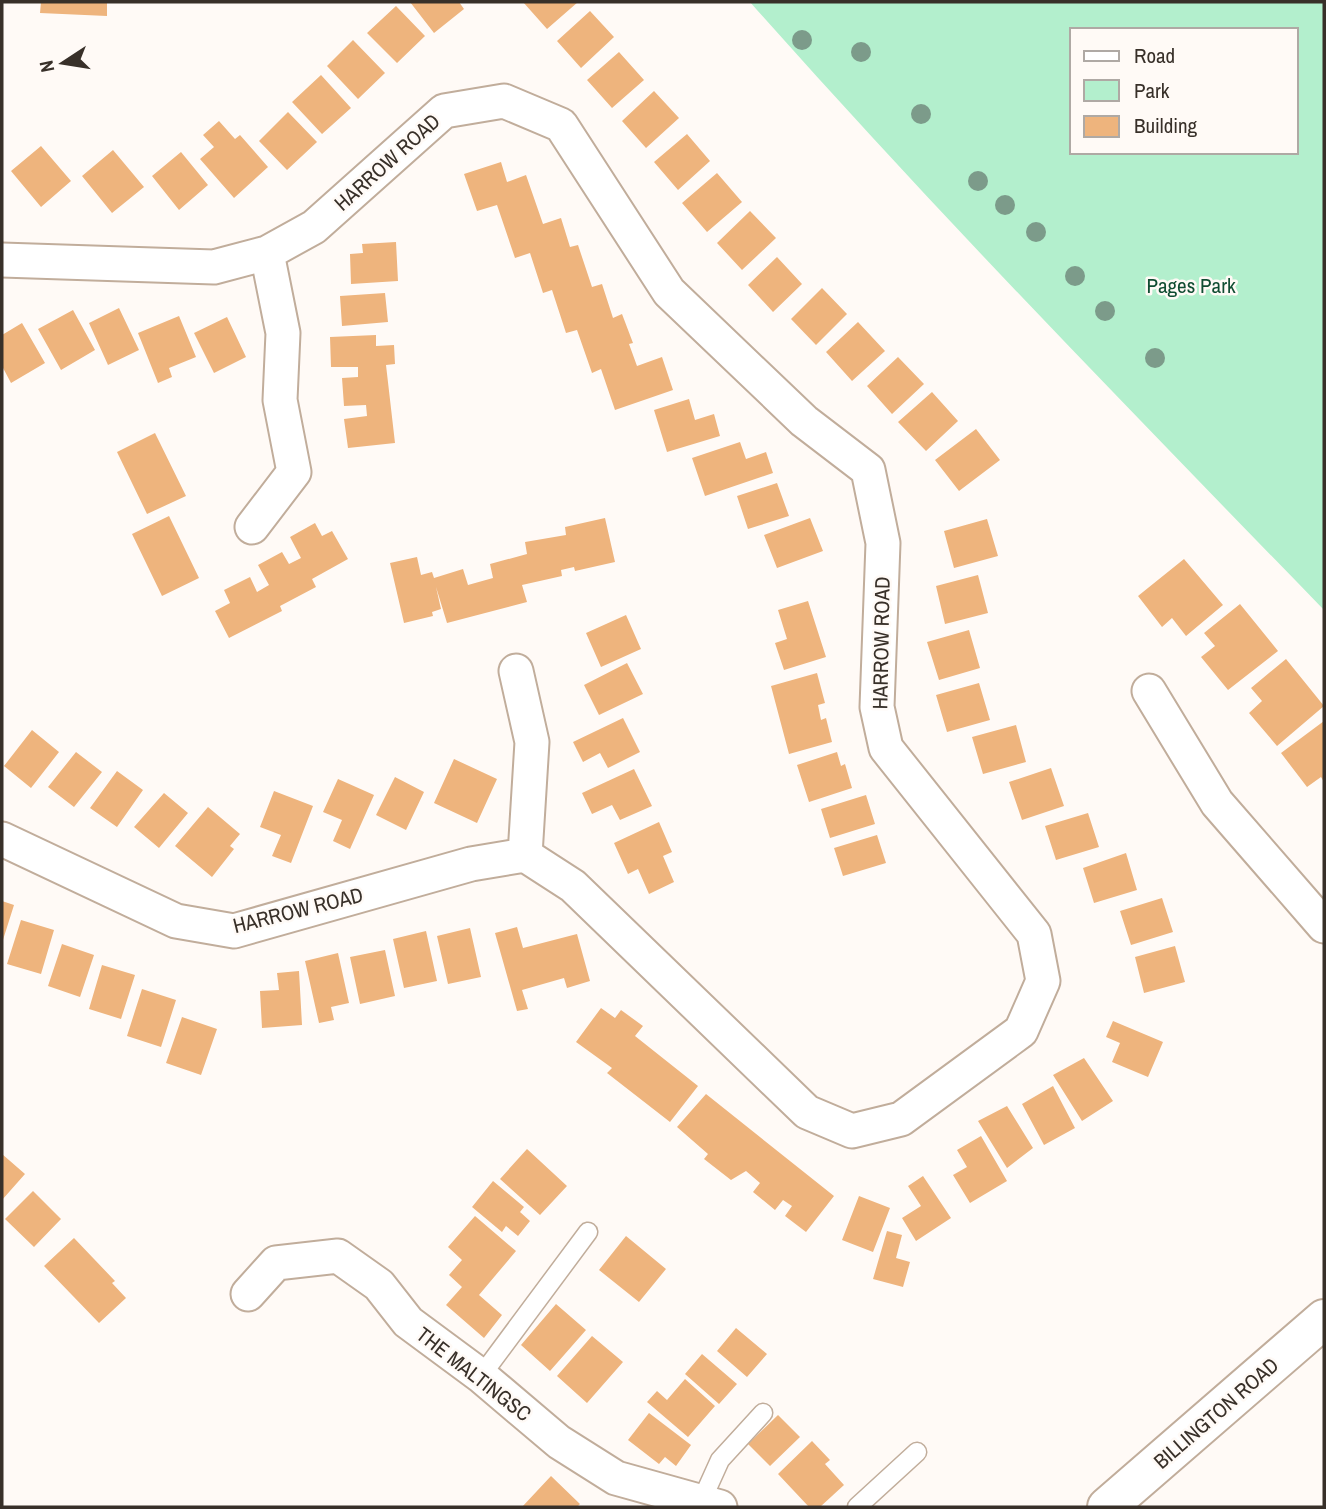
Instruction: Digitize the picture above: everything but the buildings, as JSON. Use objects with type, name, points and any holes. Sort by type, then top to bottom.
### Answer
[{"type":"street","name":"HARROW ROAD","points":[[2,260],[214,267],[267,253],[314,227],[444,111],[504,101],[561,125],[669,292],[804,421],[868,470],[883,543],[877,707],[886,748],[1034,934],[1043,981],[1021,1031],[901,1119],[852,1130],[807,1112],[573,886],[525,855],[471,864],[234,930],[176,922],[2,839]]},
{"type":"street","points":[[252,527],[294,472],[280,400],[283,333],[267,253]]},
{"type":"street","points":[[516,671],[532,742],[525,855]]},
{"type":"street","points":[[1149,691],[1217,803],[1324,926]]},
{"type":"street","name":"THE MALTINGSC","points":[[248,1294],[276,1263],[338,1256],[379,1285],[408,1322],[481,1376],[559,1442],[659,1500],[711,1505]]},
{"type":"street","name":"BILLINGTON ROAD","points":[[1107,1507],[1324,1319]]},
{"type":"lane","points":[[481,1376],[588,1232]]},
{"type":"lane","points":[[711,1505],[720,1460],[763,1413]]},
{"type":"lane","points":[[857,1507],[917,1452]]},
{"type":"green space","name":"Pages Park","points":[[750,2],[1324,2],[1324,610],[1034,309],[890,157]]}]
